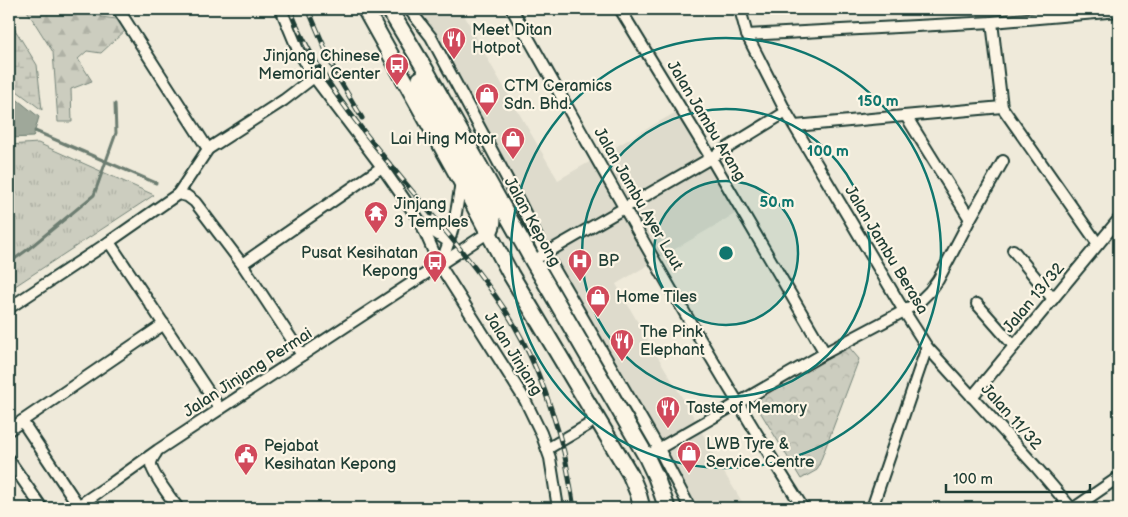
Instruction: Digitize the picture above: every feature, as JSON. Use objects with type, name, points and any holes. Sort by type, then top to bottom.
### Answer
[{"type":"main road","points":[[366,11],[511,274],[630,474],[642,508]]},
{"type":"main road","name":"Jalan Kepong","points":[[390,11],[539,257],[646,456],[667,508]]},
{"type":"main road","points":[[390,11],[405,50],[422,85],[490,206],[494,221],[489,232]]},
{"type":"street","points":[[118,9],[208,149]]},
{"type":"street","name":"Jalan Jinjang","points":[[281,9],[298,50],[314,77],[382,167],[421,223],[439,264],[525,400],[550,458],[558,508]]},
{"type":"street","name":"Jalan Kepong","points":[[409,9],[431,37],[519,201],[539,257],[659,448],[690,508]]},
{"type":"street","name":"Jalan Jambu Ayer Laut","points":[[512,9],[738,403],[804,508]]},
{"type":"street","name":"Jalan Jambu Arang","points":[[620,9],[711,158],[825,353]]},
{"type":"street","name":"Jalan Jambu Berasa","points":[[740,9],[747,35],[786,112],[904,311],[928,347]]},
{"type":"street","points":[[747,35],[992,22],[1119,11]]},
{"type":"street","points":[[992,22],[1002,107],[1098,244]]},
{"type":"street","points":[[9,308],[178,194],[208,149],[284,100],[314,77]]},
{"type":"street","points":[[795,126],[1002,107]]},
{"type":"street","points":[[539,257],[711,158],[786,112]]},
{"type":"street","points":[[906,116],[970,219]]},
{"type":"street","points":[[646,456],[921,300],[938,280],[1003,162]]},
{"type":"street","points":[[242,264],[382,167]]},
{"type":"street","points":[[439,264],[449,242],[456,218],[461,181]]},
{"type":"street","points":[[178,194],[187,196],[195,202],[242,264],[302,355]]},
{"type":"street","name":"Jalan 13/32","points":[[972,396],[1119,219]]},
{"type":"street","name":"Jalan Jinjang","points":[[421,223],[449,242]]},
{"type":"street","name":"Jalan Jinjang Permai","points":[[78,508],[158,450],[489,232]]},
{"type":"street","points":[[109,242],[220,409]]},
{"type":"street","points":[[1013,250],[1053,299]]},
{"type":"street","points":[[977,304],[1014,346]]},
{"type":"street","points":[[9,430],[164,324]]},
{"type":"street","points":[[872,508],[928,347]]},
{"type":"street","name":"Jalan 11/32","points":[[928,347],[1073,508]]},
{"type":"street","points":[[547,449],[588,425],[593,420],[593,412]]},
{"type":"street","points":[[22,421],[78,508]]},
{"type":"street","points":[[158,450],[152,458],[151,464],[154,472],[178,508]]},
{"type":"street","points":[[9,460],[42,508]]},
{"type":"street","points":[[1073,508],[1119,477]]},
{"type":"shaded area","points":[[461,9],[491,65],[558,180],[678,111],[738,212],[616,284],[696,421],[718,463],[746,508],[694,508],[415,10]]},
{"type":"shaded area","points":[[9,93],[39,117],[33,137],[9,138]]},
{"type":"green space","points":[[26,9],[90,9],[101,17],[117,19],[127,29],[101,53],[87,51],[78,59],[92,81],[71,89],[72,122],[58,122],[53,52]]},
{"type":"green space","points":[[9,20],[37,65],[42,110],[9,85]]},
{"type":"green space","points":[[38,143],[154,195],[9,290],[9,145]]},
{"type":"green space","points":[[848,346],[859,359],[817,470],[801,479],[753,400]]},
{"type":"waterway","points":[[9,263],[94,195],[116,133],[115,104]]},
{"type":"waterway","points":[[35,131],[156,183]]},
{"type":"railway","points":[[290,9],[304,41],[341,101],[380,152],[471,263],[515,326],[533,361],[553,415],[564,452],[574,508]]},
{"type":"railway","points":[[308,9],[336,74],[362,118]]},
{"type":"place","name":"Meet Ditan Hotpot","points":[[454,60]]},
{"type":"place","name":"Jinjang Chinese Memorial Center","points":[[397,86]]},
{"type":"place","name":"CTM Ceramics Sdn. Bhd.","points":[[487,116]]},
{"type":"place","name":"Lai Hing Motor","points":[[513,160]]},
{"type":"place","name":"Jinjang 3 Temples","points":[[376,234]]},
{"type":"place","name":"BP","points":[[580,282]]},
{"type":"place","name":"Pusat Kesihatan Kepong","points":[[435,283]]},
{"type":"place","name":"Home Tiles","points":[[598,318]]},
{"type":"place","name":"The Pink Elephant","points":[[622,362]]},
{"type":"place","name":"Taste of Memory","points":[[668,429]]},
{"type":"place","name":"LWB Tyre & Service Centre","points":[[689,474]]},
{"type":"place","name":"Pejabat Kesihatan Kepong","points":[[246,476]]}]
